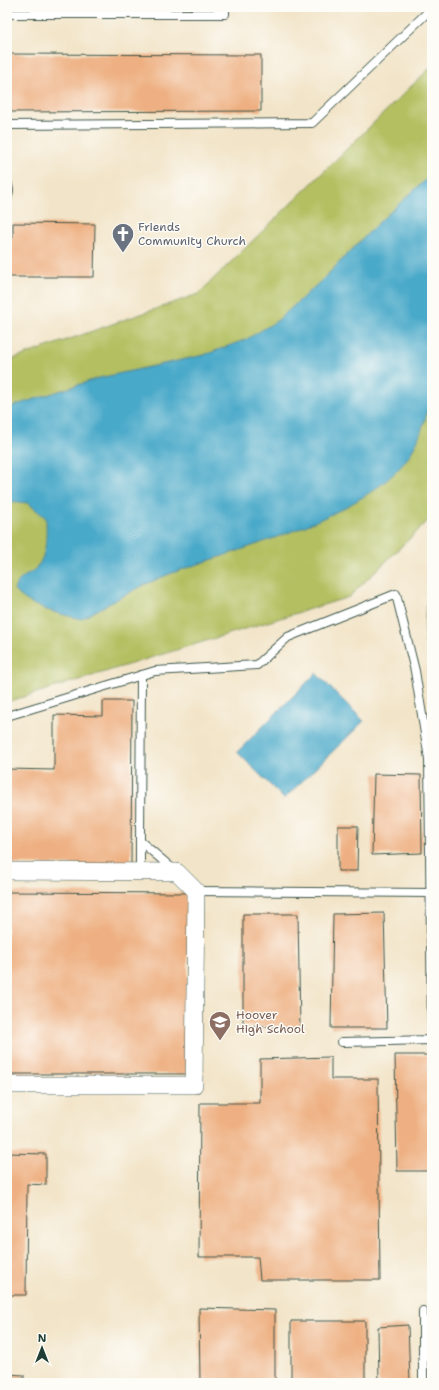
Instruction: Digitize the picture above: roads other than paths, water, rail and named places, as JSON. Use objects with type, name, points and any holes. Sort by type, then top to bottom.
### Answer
[{"type":"street","points":[[7,871],[177,872],[196,891],[194,1085],[7,1085]]},
{"type":"lane","points":[[7,14],[225,14],[225,7]]},
{"type":"lane","points":[[7,125],[312,123],[432,8]]},
{"type":"lane","points":[[7,181],[9,190],[7,200]]},
{"type":"lane","points":[[7,716],[155,671],[257,665],[288,637],[396,594],[415,671],[429,760],[432,1033]]},
{"type":"lane","points":[[140,872],[141,675]]},
{"type":"lane","points":[[140,841],[177,872]]},
{"type":"lane","points":[[196,891],[431,892]]},
{"type":"lane","points":[[342,1042],[432,1040]]},
{"type":"lane","points":[[423,1311],[423,1383]]},
{"type":"water","points":[[432,174],[432,391],[421,433],[414,448],[390,478],[363,497],[332,514],[298,529],[167,575],[134,590],[81,619],[37,606],[29,602],[14,590],[18,582],[34,570],[41,562],[46,543],[46,518],[28,503],[7,501],[7,408],[99,378],[204,355],[247,339],[278,320],[322,280],[380,221]]},
{"type":"water","points":[[316,673],[364,721],[284,799],[237,752]]},
{"type":"place","name":"Friends Community Church","points":[[123,254]]},
{"type":"place","name":"Hoover High School","points":[[220,1042]]}]
